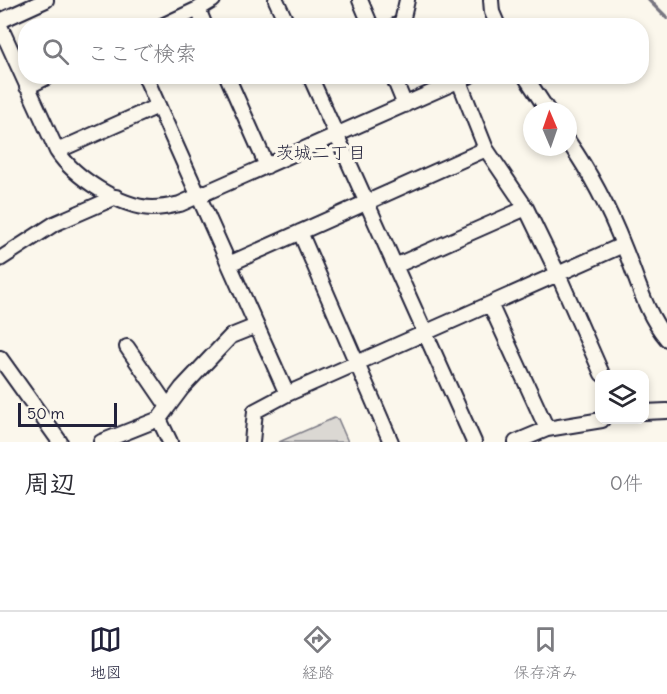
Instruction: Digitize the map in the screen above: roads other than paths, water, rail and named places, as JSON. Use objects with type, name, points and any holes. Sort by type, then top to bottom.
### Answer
[{"type":"street","points":[[0,21],[46,0]]},
{"type":"street","points":[[179,18],[213,0]]},
{"type":"street","points":[[276,0],[284,18]]},
{"type":"street","points":[[360,0],[368,18]]},
{"type":"street","points":[[403,18],[408,0]]},
{"type":"street","points":[[491,0],[495,18]]},
{"type":"street","points":[[198,9],[202,18]]},
{"type":"street","points":[[0,26],[18,67]]},
{"type":"street","points":[[26,84],[57,151],[66,165],[116,197],[131,204],[150,208],[180,204],[198,197],[453,84]]},
{"type":"street","points":[[27,87],[33,84]]},
{"type":"street","points":[[149,84],[287,394]]},
{"type":"street","points":[[231,84],[267,166]]},
{"type":"street","points":[[313,84],[474,442]]},
{"type":"street","points":[[396,84],[405,105]]},
{"type":"street","points":[[466,84],[486,149],[526,208],[600,370]]},
{"type":"street","points":[[530,84],[542,102]]},
{"type":"street","points":[[57,151],[158,105]]},
{"type":"street","points":[[229,264],[486,149]]},
{"type":"street","points":[[577,154],[593,178],[623,244],[651,316],[667,338]]},
{"type":"street","points":[[0,260],[54,224],[116,197]]},
{"type":"street","points":[[395,266],[526,208]]},
{"type":"street","points":[[300,232],[391,442]]},
{"type":"street","points":[[252,442],[255,411],[287,394],[623,244]]},
{"type":"street","points":[[490,304],[547,429]]},
{"type":"street","points":[[101,442],[159,420],[182,388],[231,336],[256,326]]},
{"type":"street","points":[[127,347],[168,407]]},
{"type":"street","points":[[0,358],[60,442]]},
{"type":"street","points":[[649,412],[667,411]]},
{"type":"street","points":[[159,420],[170,442]]},
{"type":"street","points":[[516,442],[547,429],[595,421]]},
{"type":"waterway","points":[[649,0],[667,18]]},
{"type":"district","name":"茨城二丁目","points":[[321,152]]}]
